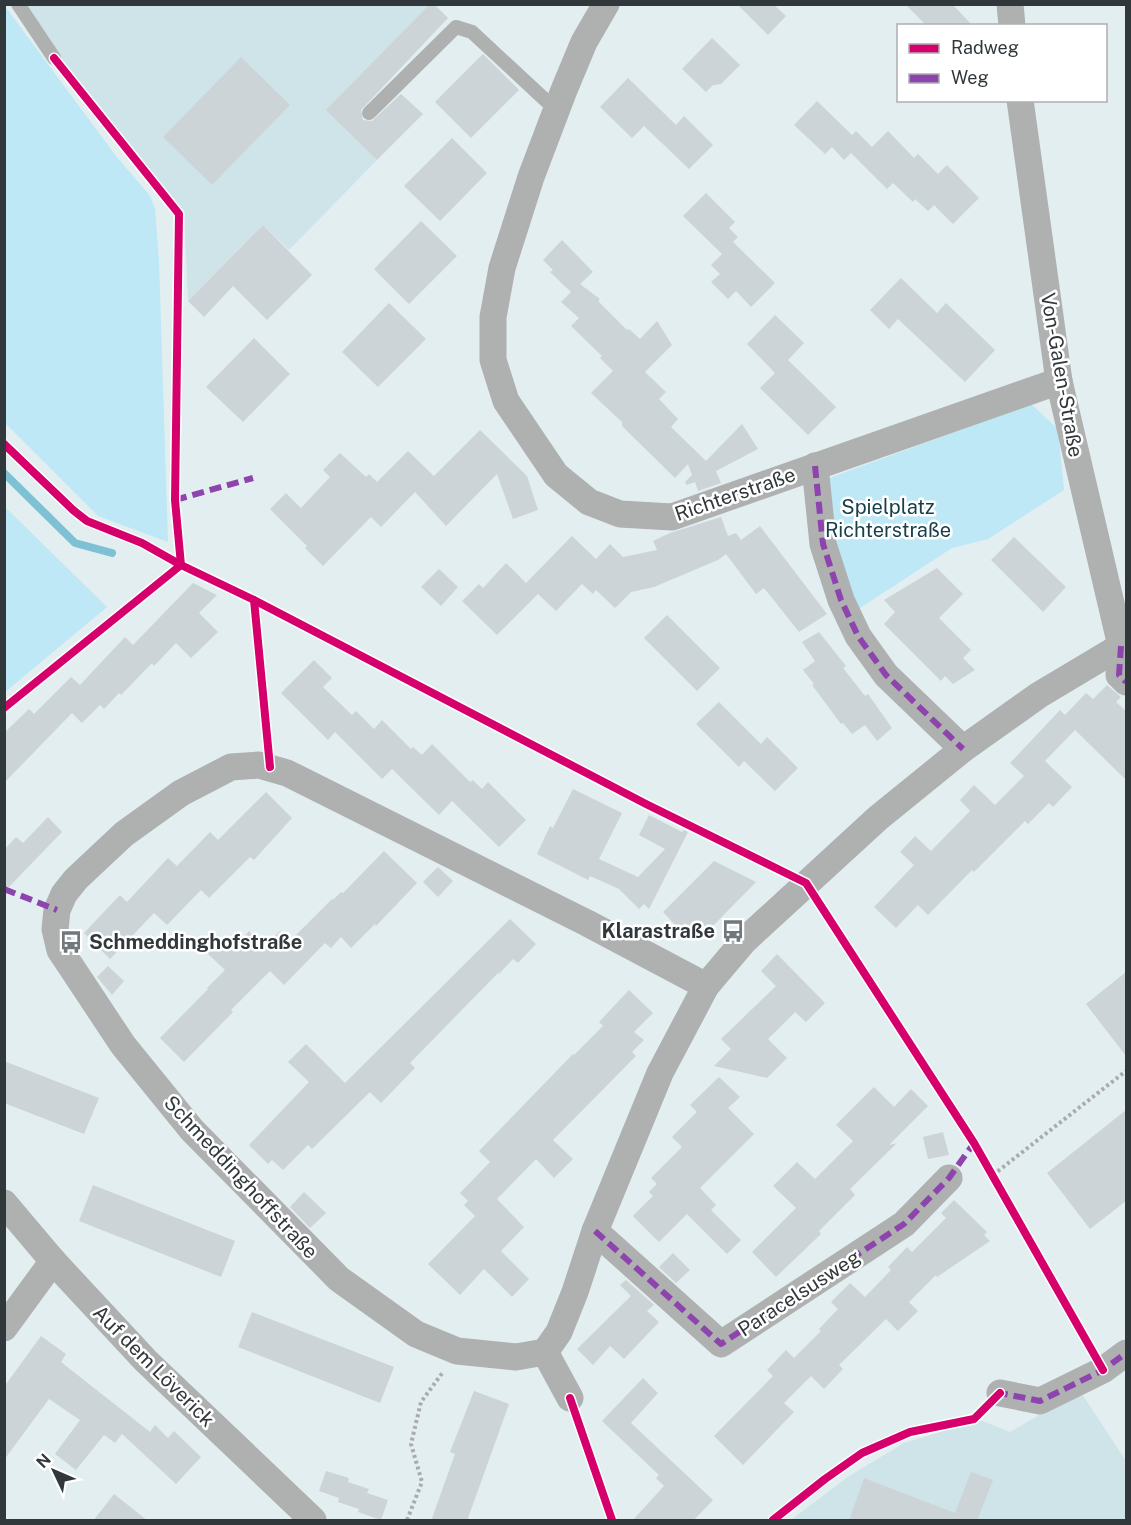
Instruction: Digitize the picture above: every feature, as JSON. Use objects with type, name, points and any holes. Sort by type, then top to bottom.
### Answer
[{"type":"street","name":"Richterstraße","points":[[606,4],[584,42],[555,109],[502,268],[493,317],[493,360],[506,401],[556,475],[589,502],[620,514],[672,517],[1059,381]]},
{"type":"street","points":[[1010,4],[1012,24]]},
{"type":"street","name":"Von-Galen-Straße","points":[[1020,102],[1059,381],[1124,646],[1119,675],[1126,682]]},
{"type":"street","points":[[815,466],[823,544],[841,600],[858,636],[886,675],[963,749]]},
{"type":"street","points":[[570,1398],[544,1352],[559,1332],[595,1231],[660,1073],[706,986],[744,941],[878,818],[963,749],[1039,695],[1124,646]]},
{"type":"street","name":"Schmeddinghoffstraße","points":[[544,1352],[516,1357],[457,1352],[416,1334],[339,1279],[192,1131],[123,1045],[60,950],[55,929],[57,910],[64,894],[76,879],[124,834],[181,793],[231,767],[259,765],[297,778],[587,923],[706,986]]},
{"type":"street","name":"Paracelsusweg","points":[[595,1231],[721,1344],[904,1224],[949,1178]]},
{"type":"street","name":"Auf dem Löverick","points":[[4,1203],[53,1261],[146,1361],[314,1521]]},
{"type":"street","points":[[4,1328],[53,1261]]},
{"type":"street","points":[[1000,1393],[1040,1401],[1103,1370],[1126,1353]]},
{"type":"lane","points":[[18,4],[54,58]]},
{"type":"lane","points":[[369,113],[456,27],[472,32],[555,109]]},
{"type":"path","points":[[993,1175],[1126,1071]]},
{"type":"path","points":[[407,1521],[422,1482],[411,1444],[421,1402],[457,1352]]},
{"type":"shaded area","points":[[24,5],[430,5],[327,110],[377,160],[289,250],[263,225],[188,301],[184,212],[55,51]]},
{"type":"shaded area","points":[[1080,1391],[1126,1461],[1126,1520],[791,1520],[849,1476],[904,1443],[980,1420],[1010,1432]]},
{"type":"green space","points":[[4,5],[116,156],[150,196],[155,209],[159,260],[168,542],[98,516],[5,423]]},
{"type":"green space","name":"Spielplatz Richterstraße","points":[[1031,404],[1058,429],[1064,490],[988,539],[952,548],[857,610],[830,542],[824,480]]},
{"type":"green space","points":[[4,506],[107,607],[5,692],[4,692]]},
{"type":"building","points":[[430,4],[434,4],[448,18],[361,110],[363,120],[372,121],[401,94],[423,114],[377,160],[326,110]]},
{"type":"building","points":[[737,4],[773,4],[786,16],[768,35]]},
{"type":"building","points":[[905,4],[952,4],[971,24],[925,24]]},
{"type":"building","points":[[712,38],[740,65],[721,84],[713,85],[706,92],[682,69]]},
{"type":"building","points":[[483,54],[519,90],[471,138],[435,102]]},
{"type":"building","points":[[241,57],[290,105],[212,185],[163,137]]},
{"type":"building","points":[[628,78],[676,125],[684,116],[713,145],[689,169],[644,126],[632,138],[600,107]]},
{"type":"building","points":[[817,101],[852,135],[856,131],[872,147],[888,131],[914,158],[918,154],[938,174],[947,165],[979,198],[953,224],[934,205],[928,211],[915,199],[913,202],[893,183],[887,189],[851,153],[844,160],[832,147],[825,154],[794,125]]},
{"type":"building","points":[[452,138],[487,173],[440,221],[404,186]]},
{"type":"building","points":[[706,193],[735,222],[729,228],[738,237],[733,242],[775,283],[751,307],[736,291],[728,299],[711,282],[720,274],[711,265],[722,254],[683,216]]},
{"type":"building","points":[[421,221],[457,256],[409,304],[374,269]]},
{"type":"building","points":[[263,225],[312,275],[267,320],[233,286],[204,317],[188,301]]},
{"type":"building","points":[[562,240],[593,272],[580,284],[600,299],[598,301],[627,330],[629,329],[640,339],[657,321],[672,345],[645,372],[666,392],[659,399],[678,419],[671,427],[706,461],[742,424],[758,449],[716,471],[721,483],[698,491],[695,482],[687,485],[685,482],[692,475],[688,464],[675,478],[591,393],[613,371],[600,358],[602,356],[571,326],[579,318],[561,302],[571,292],[550,272],[553,270],[543,260]]},
{"type":"building","points":[[901,278],[937,313],[946,303],[995,350],[965,382],[898,319],[889,329],[870,310]]},
{"type":"building","points":[[389,303],[426,339],[378,387],[342,352]]},
{"type":"building","points":[[775,315],[804,343],[788,360],[836,407],[808,435],[760,388],[775,373],[747,344]]},
{"type":"building","points":[[254,338],[290,374],[243,422],[206,387]]},
{"type":"building","points":[[480,430],[527,476],[538,510],[513,519],[497,474],[446,526],[415,492],[381,527],[371,517],[323,566],[305,548],[307,546],[270,509],[286,493],[301,508],[330,477],[323,470],[340,453],[366,477],[369,474],[377,482],[408,451],[434,476]]},
{"type":"building","points":[[721,517],[728,536],[736,533],[741,540],[760,526],[827,614],[799,632],[764,588],[756,594],[726,554],[718,560],[654,587],[631,592],[615,608],[596,590],[593,594],[582,584],[556,611],[538,594],[497,635],[462,601],[479,584],[483,588],[506,563],[526,583],[572,536],[596,559],[610,544],[623,557],[657,550],[653,541],[670,533]]},
{"type":"building","points":[[1014,537],[1066,587],[1043,612],[991,560]]},
{"type":"building","points":[[937,568],[963,594],[939,618],[971,650],[963,658],[975,670],[953,684],[945,676],[941,681],[884,624],[895,612],[884,600]]},
{"type":"building","points":[[439,569],[458,587],[441,606],[421,587]]},
{"type":"building","points":[[193,583],[217,595],[199,613],[218,632],[191,658],[176,643],[154,666],[152,663],[121,695],[119,693],[104,709],[100,705],[82,723],[72,713],[4,783],[4,733],[29,709],[34,714],[71,677],[80,685],[125,637],[133,645]]},
{"type":"building","points":[[667,615],[720,668],[697,691],[644,638]]},
{"type":"building","points":[[819,632],[846,666],[843,668],[865,696],[868,694],[892,728],[877,741],[865,725],[852,734],[843,723],[841,724],[803,670],[815,661],[802,642]]},
{"type":"building","points":[[314,660],[332,678],[323,687],[352,715],[356,711],[374,729],[382,720],[411,749],[413,747],[422,755],[432,744],[470,782],[473,780],[482,789],[488,782],[526,820],[499,847],[452,801],[439,815],[392,769],[382,779],[335,732],[328,740],[281,693]]},
{"type":"building","points":[[1107,685],[1121,697],[1116,702],[1126,711],[1126,780],[1075,730],[1045,761],[1072,787],[1053,807],[1049,803],[1028,824],[1025,821],[928,915],[918,905],[896,928],[874,907],[914,865],[900,852],[915,836],[931,851],[970,811],[960,800],[974,785],[995,805],[1024,776],[1010,763],[1060,710],[1065,715],[1086,693],[1093,699]]},
{"type":"building","points":[[719,702],[761,744],[767,737],[798,768],[775,791],[744,761],[739,767],[696,724]]},
{"type":"building","points":[[573,789],[622,813],[599,859],[638,877],[665,849],[639,835],[649,815],[682,832],[684,830],[688,832],[649,909],[644,904],[639,909],[619,889],[590,876],[588,880],[537,854],[550,826],[553,828]]},
{"type":"building","points":[[266,792],[292,818],[254,860],[250,857],[209,898],[201,890],[167,925],[154,913],[110,959],[84,933],[120,895],[127,902],[168,858],[177,866],[210,832],[218,840]]},
{"type":"building","points":[[48,817],[62,832],[4,892],[4,850],[16,837],[23,843]]},
{"type":"building","points":[[384,851],[417,883],[376,926],[375,924],[351,948],[341,937],[331,948],[325,943],[284,985],[270,971],[184,1062],[160,1038],[225,970],[204,950],[218,935],[232,949],[249,931],[265,947],[280,931],[290,941],[332,899],[341,892],[343,893]]},
{"type":"building","points":[[714,861],[756,882],[700,939],[685,923],[679,929],[663,912]]},
{"type":"building","points":[[438,867],[453,881],[438,897],[423,882]]},
{"type":"building","points":[[510,919],[536,944],[518,963],[513,959],[498,973],[410,1063],[415,1068],[381,1103],[370,1092],[312,1149],[308,1145],[283,1170],[272,1160],[268,1164],[249,1145],[309,1082],[288,1062],[306,1044],[345,1083]]},
{"type":"building","points":[[777,954],[825,1003],[806,1022],[795,1012],[768,1039],[787,1058],[767,1078],[714,1066],[731,1049],[721,1039],[776,986],[761,971]]},
{"type":"building","points":[[108,966],[124,981],[112,995],[97,977]]},
{"type":"building","points":[[1126,972],[1126,1056],[1086,1004]]},
{"type":"building","points":[[629,990],[653,1013],[634,1032],[644,1040],[632,1052],[636,1056],[553,1140],[573,1159],[554,1178],[536,1159],[497,1199],[524,1227],[501,1251],[529,1279],[512,1297],[484,1269],[460,1295],[428,1264],[475,1216],[464,1205],[468,1201],[460,1193],[490,1162],[479,1151],[603,1026],[599,1022]]},
{"type":"building","points":[[4,1061],[99,1098],[84,1134],[4,1103]]},
{"type":"building","points":[[719,1077],[740,1097],[728,1108],[754,1134],[700,1188],[716,1205],[711,1210],[741,1240],[727,1254],[687,1214],[659,1242],[633,1216],[653,1196],[649,1192],[657,1184],[651,1178],[682,1147],[672,1137],[697,1112],[690,1105]]},
{"type":"building","points":[[874,1087],[894,1107],[911,1089],[928,1106],[889,1145],[897,1143],[850,1189],[855,1195],[819,1231],[821,1234],[776,1277],[752,1252],[796,1208],[773,1186],[797,1162],[815,1179],[853,1141],[836,1125]]},
{"type":"building","points":[[1126,1110],[1126,1201],[1090,1229],[1047,1173]]},
{"type":"building","points":[[943,1132],[949,1155],[928,1159],[923,1137]]},
{"type":"building","points":[[93,1185],[235,1241],[221,1277],[79,1221]]},
{"type":"building","points":[[304,1192],[326,1213],[310,1228],[290,1207]]},
{"type":"building","points":[[954,1200],[987,1232],[984,1235],[990,1241],[937,1277],[936,1275],[909,1302],[918,1311],[898,1331],[886,1319],[839,1365],[843,1369],[824,1389],[811,1376],[784,1403],[794,1412],[743,1465],[714,1436],[773,1376],[767,1370],[786,1350],[794,1358],[821,1331],[819,1329],[838,1309],[831,1302],[850,1283],[865,1297],[891,1270],[888,1267],[907,1247],[912,1252],[946,1218],[941,1213]]},
{"type":"building","points":[[673,1253],[690,1270],[676,1283],[659,1267]]},
{"type":"building","points":[[626,1280],[654,1305],[647,1311],[659,1322],[624,1359],[610,1346],[593,1365],[577,1349],[631,1296],[620,1285]]},
{"type":"building","points":[[252,1312],[394,1367],[380,1403],[238,1347]]},
{"type":"building","points":[[41,1336],[66,1354],[61,1362],[150,1432],[155,1425],[168,1438],[174,1431],[201,1457],[176,1484],[122,1434],[115,1443],[104,1435],[76,1470],[55,1454],[80,1420],[49,1399],[4,1460],[4,1387]]},
{"type":"building","points":[[643,1378],[658,1393],[631,1423],[713,1500],[693,1521],[632,1521],[664,1486],[656,1478],[659,1475],[602,1421]]},
{"type":"building","points":[[474,1391],[509,1404],[467,1521],[431,1521],[455,1454],[450,1452]]},
{"type":"building","points":[[326,1471],[349,1478],[348,1482],[369,1489],[367,1493],[388,1500],[381,1520],[358,1512],[359,1509],[338,1502],[339,1498],[319,1491]]},
{"type":"building","points":[[971,1472],[993,1480],[977,1521],[849,1521],[864,1478],[955,1513]]},
{"type":"building","points":[[114,1494],[148,1521],[93,1521]]},
{"type":"waterway","points":[[4,473],[75,543],[112,553]]},
{"type":"marked path","points":[[815,466],[823,544],[841,600],[858,636],[886,675],[963,749]]},
{"type":"marked path","points":[[175,500],[253,478]]},
{"type":"marked path","points":[[1121,646],[1119,675],[1126,682]]},
{"type":"marked path","points":[[4,889],[57,910]]},
{"type":"marked path","points":[[595,1231],[721,1344],[904,1224],[949,1178],[974,1143]]},
{"type":"marked path","points":[[997,1396],[1000,1393],[1040,1401],[1103,1370],[1126,1353]]},
{"type":"cycle path","points":[[54,58],[179,214],[175,500],[181,565],[254,600],[270,767]]},
{"type":"cycle path","points":[[4,444],[87,521],[142,543],[181,565],[4,708]]},
{"type":"cycle path","points":[[254,600],[646,804],[806,883],[974,1143],[1103,1370]]},
{"type":"cycle path","points":[[773,1520],[862,1453],[910,1432],[974,1419],[1000,1393]]},
{"type":"cycle path","points":[[570,1398],[612,1520]]},
{"type":"place","name":"Klarastraße","points":[[733,931]]},
{"type":"place","name":"Schmeddinghofstraße","points":[[71,942]]}]
